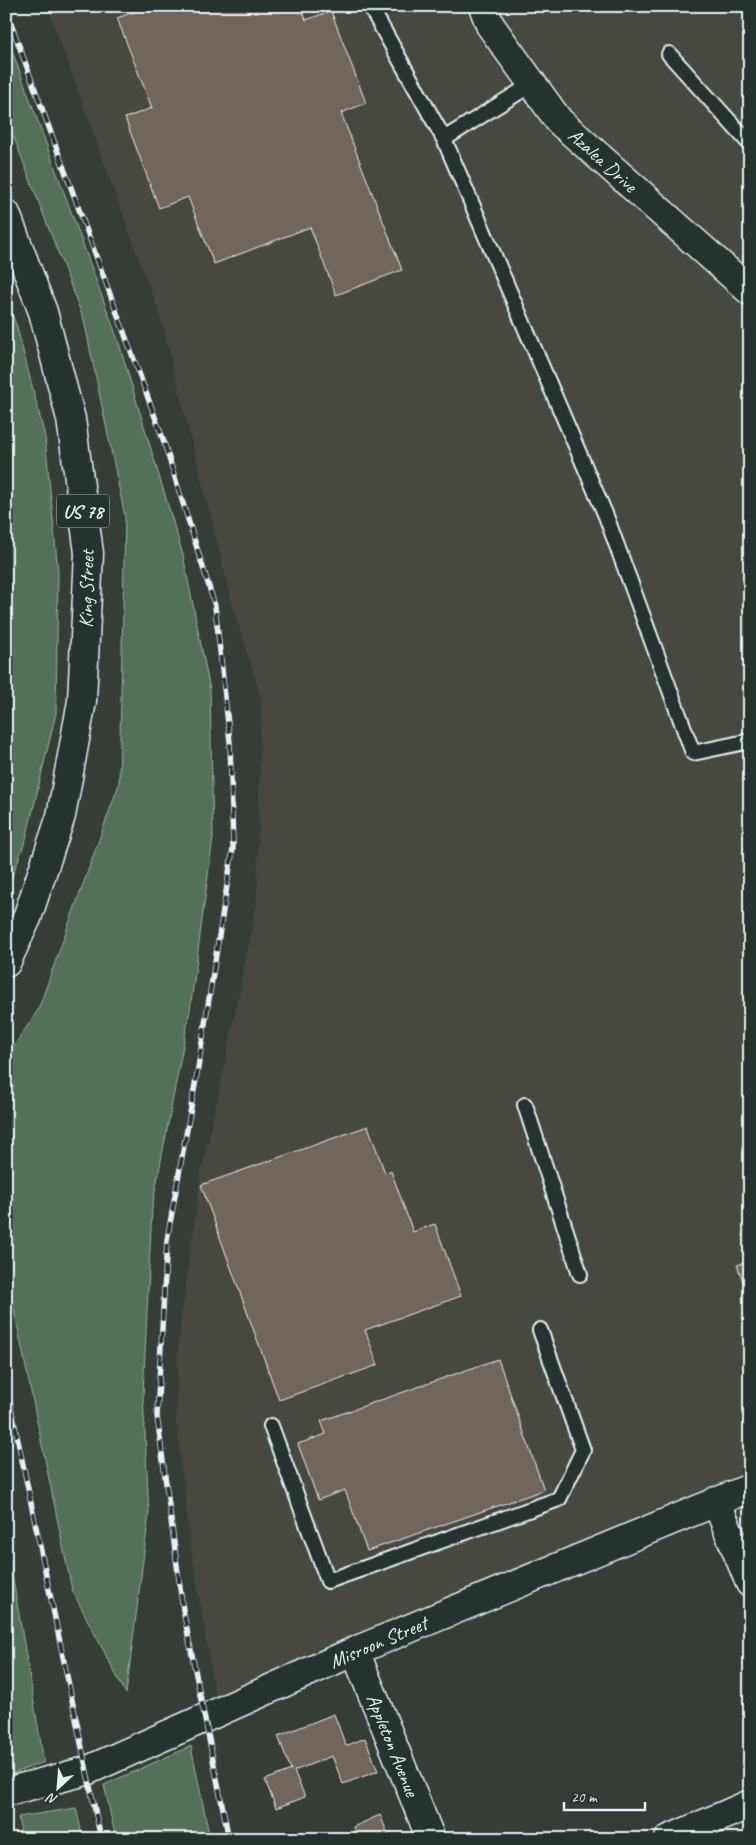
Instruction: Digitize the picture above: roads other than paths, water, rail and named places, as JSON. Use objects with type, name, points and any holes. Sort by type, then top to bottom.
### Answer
[{"type":"street","name":"Azalea Drive","points":[[483,6],[490,26],[559,121],[750,291]]},
{"type":"street","name":"King Street","points":[[6,214],[43,312],[71,419],[89,553],[82,701],[61,816],[26,918],[6,963]]},
{"type":"street","name":"Misroon Street","points":[[6,1792],[86,1771],[355,1651],[750,1488]]},
{"type":"street","points":[[716,1501],[750,1583]]},
{"type":"street","name":"Appleton Avenue","points":[[355,1651],[431,1839]]},
{"type":"street","points":[[669,1839],[750,1804]]},
{"type":"lane","points":[[370,6],[444,139],[606,516],[693,753],[750,741]]},
{"type":"lane","points":[[669,54],[750,144]]},
{"type":"lane","points":[[444,139],[532,84]]},
{"type":"lane","points":[[525,1105],[580,1274]]},
{"type":"lane","points":[[272,1426],[328,1581],[559,1499],[583,1450],[540,1330]]},
{"type":"railway","points":[[6,10],[162,436],[215,606],[230,742],[233,848],[197,1074],[167,1240],[157,1416],[183,1610],[229,1839]]},
{"type":"railway","points":[[6,1383],[101,1839]]}]
